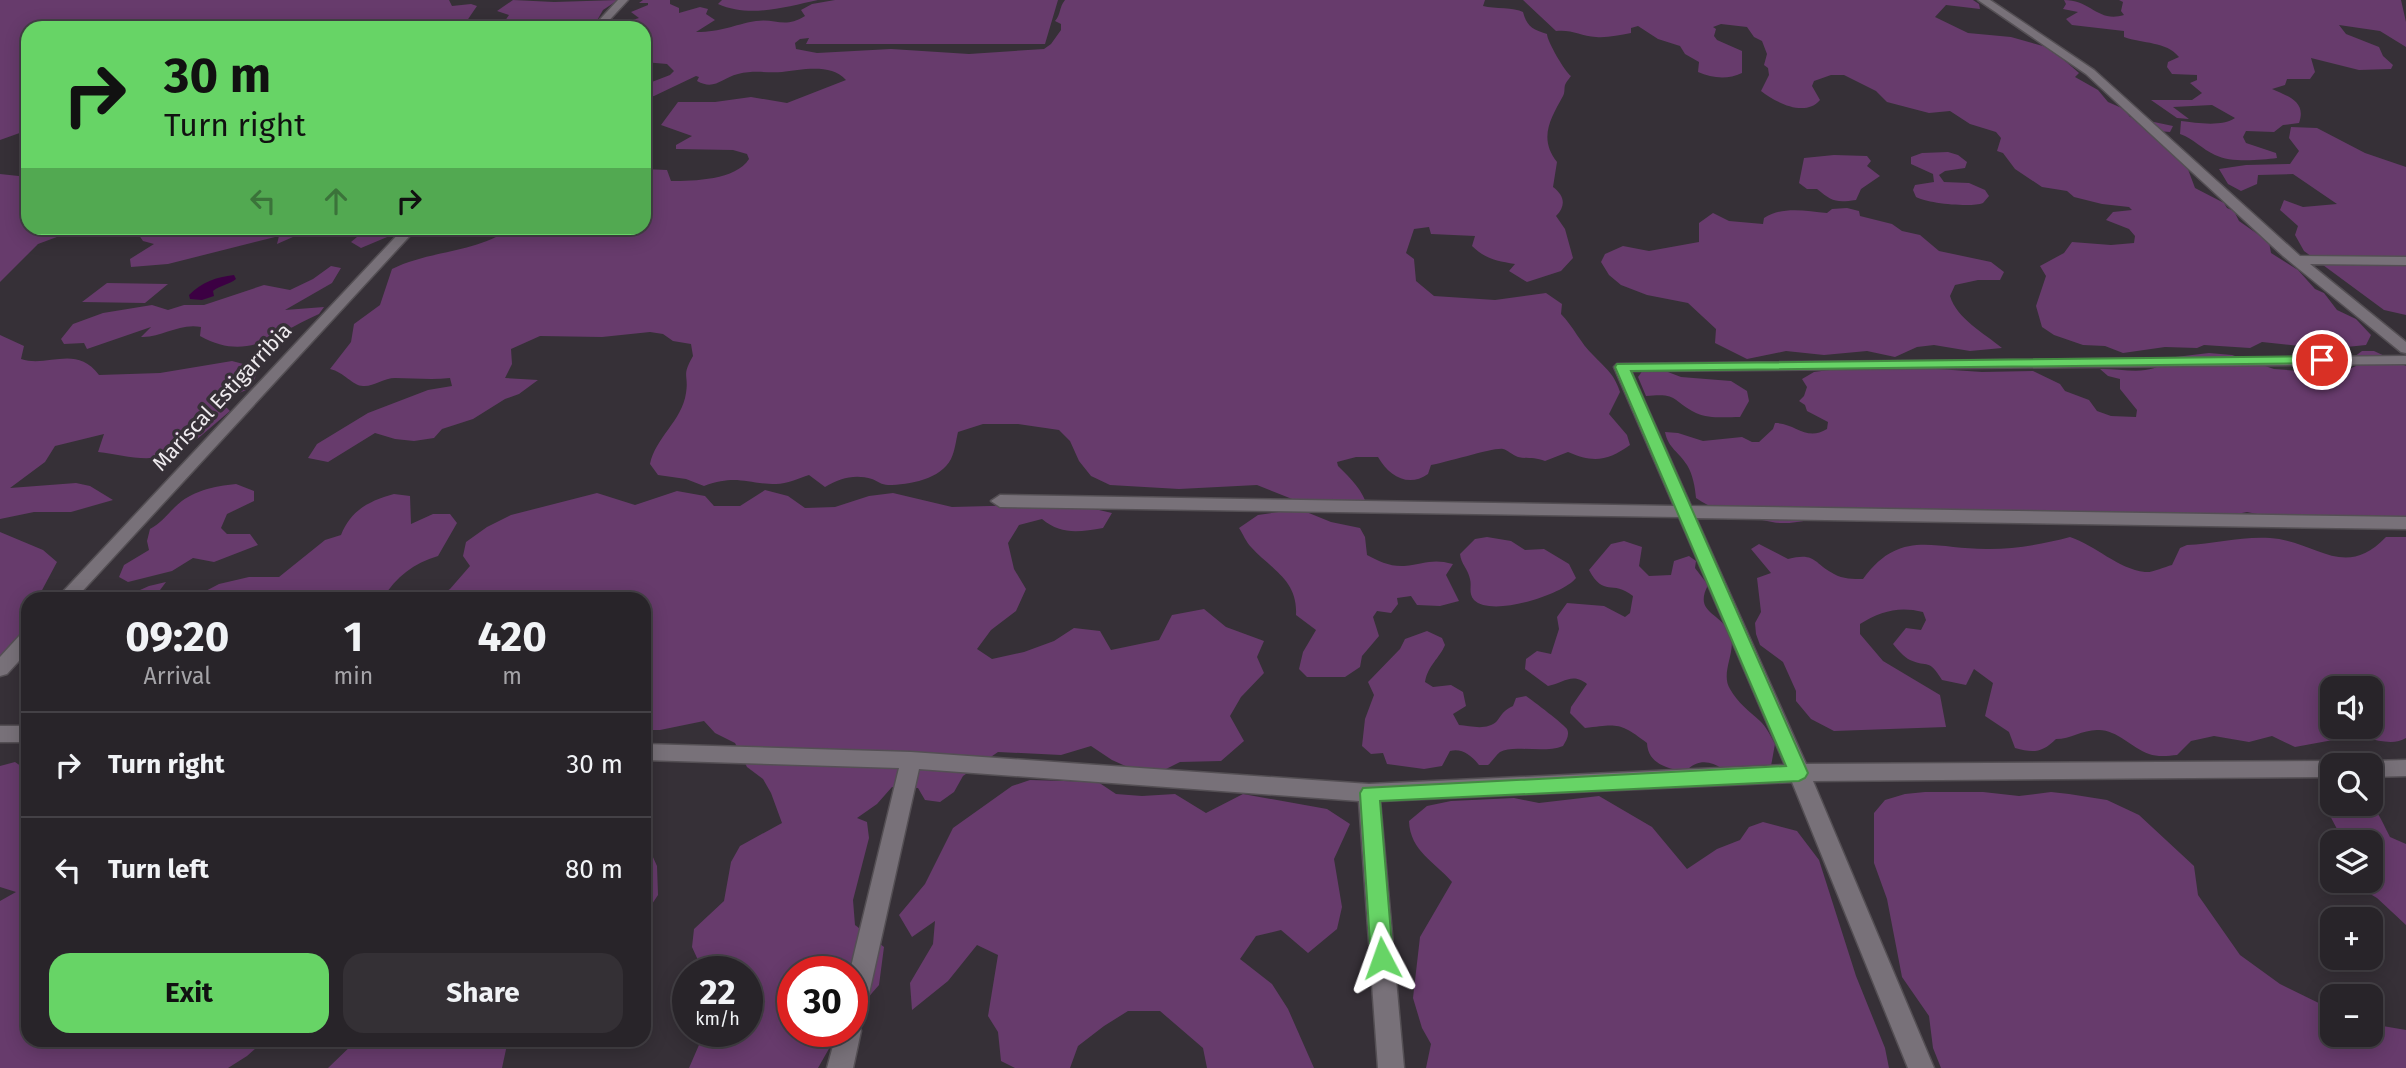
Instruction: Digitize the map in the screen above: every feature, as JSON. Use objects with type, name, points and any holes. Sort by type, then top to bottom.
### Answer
[{"type":"street","points":[[604,21],[623,0]]},
{"type":"street","points":[[1983,0],[2090,72],[2298,260],[2406,349]]},
{"type":"street","name":"Mariscal Estigarribia","points":[[72,592],[404,235]]},
{"type":"street","points":[[2298,260],[2406,261]]},
{"type":"street","points":[[1921,1068],[1799,773],[1622,367],[2406,360]]},
{"type":"street","points":[[1000,501],[2406,523]]},
{"type":"street","points":[[0,669],[21,646]]},
{"type":"street","points":[[0,734],[21,734]]},
{"type":"street","points":[[651,752],[911,760],[1369,793],[1799,773],[2320,769]]},
{"type":"street","points":[[866,956],[911,760]]},
{"type":"street","points":[[2383,769],[2406,768]]},
{"type":"street","points":[[1369,793],[1391,1068]]},
{"type":"street","points":[[840,1068],[845,1047]]},
{"type":"shaded area","points":[[0,0],[449,0],[452,6],[477,6],[467,21],[21,21],[21,132],[0,140]]},
{"type":"shaded area","points":[[513,0],[618,0],[603,10],[597,21],[505,21],[509,15],[497,11]]},
{"type":"shaded area","points":[[643,0],[670,0],[670,4],[679,8],[679,13],[700,7],[708,9],[706,14],[715,20],[696,32],[705,32],[763,20],[791,22],[805,16],[801,10],[812,4],[835,0],[1058,0],[1045,44],[806,44],[809,38],[795,43],[796,49],[817,53],[891,49],[969,54],[1044,49],[1061,30],[1061,24],[1055,21],[1065,0],[1485,0],[1483,6],[1523,12],[1531,27],[1547,34],[1557,56],[1571,76],[1565,84],[1564,95],[1551,120],[1547,136],[1551,153],[1557,162],[1553,187],[1563,201],[1556,216],[1565,229],[1573,258],[1561,271],[1527,282],[1509,271],[1515,264],[1492,259],[1472,246],[1475,236],[1431,234],[1429,227],[1414,229],[1406,253],[1414,259],[1416,281],[1434,296],[1495,300],[1546,293],[1562,304],[1561,314],[1618,385],[1620,392],[1609,414],[1627,435],[1630,445],[1600,459],[1585,458],[1568,452],[1545,461],[1518,457],[1498,449],[1431,465],[1428,474],[1413,480],[1393,474],[1378,457],[1356,457],[1337,462],[1366,501],[1368,508],[1353,513],[1325,512],[1257,485],[1179,489],[1110,485],[1091,476],[1079,461],[1070,441],[1059,430],[1018,424],[983,424],[958,432],[952,456],[946,466],[940,472],[915,482],[886,485],[872,479],[854,477],[825,487],[809,475],[780,484],[734,480],[704,486],[686,479],[658,475],[650,464],[657,446],[684,403],[686,372],[693,356],[691,344],[673,341],[663,334],[650,332],[602,337],[540,336],[511,349],[512,364],[505,378],[538,380],[519,394],[505,399],[473,419],[442,429],[434,438],[414,441],[375,433],[328,462],[308,458],[317,444],[368,413],[428,390],[452,386],[450,378],[395,378],[363,386],[330,369],[351,342],[354,324],[380,305],[392,269],[500,235],[651,235],[651,169],[667,170],[671,181],[702,180],[735,171],[749,159],[747,154],[733,150],[676,149],[676,145],[692,136],[661,125],[678,102],[715,102],[751,97],[787,103],[846,80],[824,69],[744,73],[709,85],[697,81],[699,77],[696,76],[651,97],[651,82],[674,71],[667,64],[651,63],[651,21],[629,21],[639,18],[631,12],[648,5],[639,3]]},
{"type":"shaded area","points":[[722,0],[818,0],[755,11],[718,4]]},
{"type":"shaded area","points":[[1523,0],[1973,0],[1979,4],[1980,9],[1946,5],[1935,17],[1968,33],[2011,37],[2050,48],[2079,73],[2075,77],[2098,90],[2108,102],[2124,109],[2130,117],[2173,126],[2170,132],[2145,130],[2186,164],[2195,188],[2234,211],[2239,221],[2269,242],[2271,253],[2298,270],[2315,289],[2324,293],[2337,310],[2356,319],[2371,335],[2366,345],[2327,349],[2262,342],[2250,348],[2204,345],[2197,348],[2165,347],[2123,353],[2105,346],[2083,345],[2054,335],[2042,327],[2036,306],[2046,276],[2040,266],[2064,253],[2072,242],[2111,245],[2134,243],[2135,236],[2129,229],[2106,220],[2113,212],[2132,210],[2129,207],[2102,204],[2074,197],[2067,191],[2042,187],[2015,169],[2003,153],[1997,151],[2001,138],[1996,132],[1970,124],[1950,111],[1929,113],[1887,102],[1876,91],[1844,75],[1831,75],[1814,81],[1812,86],[1820,100],[1806,108],[1774,100],[1761,91],[1769,75],[1768,68],[1764,65],[1767,54],[1762,41],[1754,37],[1747,27],[1721,24],[1713,27],[1716,29],[1714,36],[1717,40],[1742,51],[1742,73],[1731,77],[1714,77],[1698,72],[1699,62],[1685,54],[1680,46],[1658,39],[1638,26],[1631,28],[1631,33],[1604,37],[1556,31]]},
{"type":"shaded area","points":[[2064,0],[2081,3],[2101,14],[2115,17],[2124,15],[2121,11],[2123,2],[2119,0],[2401,0],[2406,22],[2406,47],[2380,31],[2339,25],[2346,34],[2379,47],[2383,56],[2393,65],[2391,69],[2359,70],[2311,58],[2315,72],[2310,79],[2287,79],[2285,85],[2272,89],[2298,104],[2301,116],[2299,123],[2283,125],[2274,132],[2246,131],[2243,137],[2246,143],[2276,153],[2277,158],[2229,159],[2215,155],[2180,134],[2181,121],[2216,123],[2235,118],[2212,105],[2173,107],[2189,119],[2177,118],[2151,100],[2192,100],[2202,93],[2190,83],[2197,80],[2197,75],[2172,74],[2167,67],[2168,62],[2179,57],[2174,52],[2161,45],[2124,37],[2124,31],[2072,25],[2066,19],[2078,12],[2063,9],[2066,4]]},
{"type":"shaded area","points":[[2291,127],[2317,128],[2365,153],[2406,167],[2406,315],[2384,310],[2304,251],[2295,235],[2298,226],[2280,210],[2284,200],[2303,207],[2337,204],[2293,174],[2258,175],[2257,184],[2241,191],[2228,184],[2219,169],[2290,164],[2299,151],[2289,138]]},
{"type":"shaded area","points":[[1948,152],[1967,162],[1965,168],[1945,171],[1939,175],[1944,182],[1969,183],[1985,190],[1989,196],[1983,203],[1949,204],[1916,197],[1913,190],[1915,185],[1934,182],[1933,174],[1911,164],[1911,157],[1922,153]]},
{"type":"shaded area","points":[[1867,156],[1871,161],[1867,166],[1880,176],[1861,189],[1856,200],[1849,201],[1834,200],[1817,189],[1807,189],[1799,183],[1804,158]]},
{"type":"shaded area","points":[[0,174],[21,176],[21,235],[62,235],[38,244],[0,282]]},
{"type":"shaded area","points":[[1847,208],[1859,211],[1860,216],[1920,235],[1939,251],[1991,262],[2004,272],[2000,280],[1978,280],[1955,285],[1950,296],[1965,319],[2002,348],[1970,351],[1934,345],[1917,347],[1895,357],[1867,351],[1824,355],[1786,351],[1747,359],[1715,343],[1716,329],[1688,303],[1647,295],[1621,285],[1609,275],[1601,262],[1605,254],[1623,246],[1649,251],[1699,242],[1699,223],[1713,213],[1729,221],[1763,224],[1764,218],[1778,212],[1794,210],[1827,213],[1832,209]]},
{"type":"shaded area","points":[[139,235],[297,235],[277,244],[279,236],[168,264],[131,267],[130,259],[154,244],[143,241]]},
{"type":"shaded area","points":[[359,235],[392,235],[361,248],[351,242]]},
{"type":"shaded area","points":[[331,266],[341,268],[332,283],[285,310],[324,307],[319,314],[248,346],[217,344],[200,336],[201,327],[193,326],[141,337],[151,327],[87,349],[84,343],[64,344],[61,339],[73,324],[103,313],[152,305],[168,310],[184,305],[204,305],[264,285],[290,290],[313,279]]},
{"type":"shaded area","points":[[234,275],[236,279],[213,291],[214,296],[202,300],[190,299],[189,295],[204,283]]},
{"type":"shaded area","points":[[107,283],[168,284],[145,303],[82,302]]},
{"type":"shaded area","points":[[0,335],[24,346],[21,359],[81,361],[99,375],[160,373],[232,361],[251,366],[257,373],[251,388],[220,401],[230,411],[189,446],[156,464],[152,458],[98,452],[104,434],[55,446],[45,462],[10,488],[76,483],[90,486],[113,500],[71,512],[34,512],[0,519]]},
{"type":"shaded area","points":[[2362,351],[2374,351],[2406,366],[2406,522],[2277,518],[2247,512],[2217,518],[1967,522],[1930,517],[1865,517],[1779,523],[1723,511],[1696,498],[1689,469],[1674,450],[1665,432],[1703,441],[1742,437],[1759,442],[1773,429],[1775,423],[1807,433],[1820,432],[1827,429],[1828,422],[1807,411],[1805,405],[1799,401],[1807,387],[1802,379],[1814,372],[1837,369],[1908,367],[1982,372],[2033,371],[2060,384],[2065,391],[2089,400],[2097,411],[2111,416],[2136,417],[2137,410],[2120,389],[2120,379],[2108,376],[2100,369],[2146,370],[2161,364],[2167,358],[2209,353],[2232,355],[2274,369],[2337,374],[2356,366],[2354,357]]},
{"type":"shaded area","points":[[1660,369],[1681,377],[1731,381],[1747,391],[1749,401],[1740,417],[1718,417],[1696,413],[1674,398],[1646,396],[1638,377],[1643,370]]},
{"type":"shaded area","points":[[236,484],[254,491],[254,501],[227,514],[221,528],[227,534],[250,534],[258,545],[214,562],[193,558],[172,571],[128,582],[119,577],[124,565],[149,550],[147,541],[150,529],[181,502],[203,490]]},
{"type":"shaded area","points":[[765,490],[788,496],[805,508],[835,507],[869,496],[893,493],[952,507],[1073,504],[1112,513],[1103,528],[1086,531],[1063,530],[1042,519],[1019,525],[1008,543],[1014,569],[1026,589],[1016,611],[991,630],[977,649],[992,659],[1024,652],[1054,641],[1074,628],[1100,631],[1111,650],[1159,640],[1172,615],[1204,609],[1226,627],[1264,641],[1257,657],[1264,673],[1241,697],[1230,716],[1244,741],[1221,761],[1180,762],[1150,777],[1112,760],[1091,746],[1061,755],[998,752],[963,776],[954,792],[940,802],[925,800],[918,788],[892,787],[877,804],[857,818],[867,822],[869,838],[853,900],[855,925],[884,947],[879,985],[868,998],[868,956],[777,956],[777,1047],[830,1047],[818,1068],[689,1068],[698,1047],[763,1047],[763,956],[696,956],[692,947],[694,929],[724,901],[731,862],[740,846],[782,823],[771,793],[763,779],[747,767],[735,743],[715,733],[704,721],[651,730],[651,592],[445,592],[470,566],[463,556],[466,542],[511,515],[597,493],[635,505],[677,491],[705,496],[714,506],[740,506]]},
{"type":"shaded area","points":[[394,494],[410,496],[411,524],[433,514],[450,514],[457,523],[438,556],[406,572],[388,592],[204,592],[219,584],[249,577],[279,577],[325,540],[341,535],[356,513],[377,500]]},
{"type":"shaded area","points":[[1299,509],[1331,522],[1360,528],[1365,537],[1367,555],[1385,563],[1399,566],[1434,561],[1453,564],[1446,575],[1459,601],[1440,606],[1417,605],[1411,596],[1397,598],[1398,604],[1391,613],[1377,611],[1373,617],[1379,636],[1362,656],[1360,667],[1345,677],[1307,677],[1299,669],[1303,652],[1316,630],[1296,615],[1296,603],[1288,584],[1249,545],[1239,528],[1258,515]]},
{"type":"shaded area","points":[[0,532],[43,550],[57,562],[41,592],[21,592],[21,636],[0,656]]},
{"type":"shaded area","points":[[1487,537],[1511,541],[1525,550],[1544,549],[1569,564],[1576,578],[1558,591],[1527,602],[1483,605],[1472,597],[1469,575],[1460,554],[1475,539]]},
{"type":"shaded area","points":[[2070,537],[2116,562],[2148,572],[2172,565],[2180,548],[2187,545],[2270,538],[2343,557],[2357,556],[2371,550],[2386,537],[2406,537],[2406,738],[2392,742],[2375,739],[2383,739],[2383,676],[2320,676],[2320,739],[2333,740],[2295,747],[2272,736],[2249,742],[2214,736],[2191,741],[2177,755],[2163,756],[2143,751],[2112,733],[2093,730],[2056,739],[2037,751],[2015,748],[2009,732],[1985,716],[1993,683],[1974,669],[1966,685],[1942,680],[1931,666],[1910,660],[1893,644],[1906,628],[1921,630],[1926,620],[1923,612],[1906,610],[1883,613],[1860,624],[1860,634],[1883,661],[1940,695],[1946,727],[1834,731],[1811,719],[1796,701],[1796,691],[1783,662],[1760,645],[1756,634],[1755,623],[1761,612],[1757,578],[1771,573],[1751,549],[1759,544],[1788,559],[1809,558],[1834,574],[1852,579],[1863,579],[1877,563],[1905,547],[1936,545],[2000,549],[2030,546]]},
{"type":"shaded area","points":[[1624,541],[1642,547],[1639,566],[1649,576],[1671,575],[1674,561],[1689,556],[1696,561],[1695,568],[1708,585],[1704,594],[1706,606],[1724,624],[1731,637],[1727,675],[1730,689],[1740,703],[1762,723],[1775,744],[1769,777],[1739,782],[1720,767],[1706,762],[1692,766],[1685,772],[1665,767],[1651,756],[1647,743],[1630,731],[1612,725],[1585,728],[1570,713],[1571,707],[1587,684],[1572,679],[1548,686],[1525,669],[1526,659],[1537,651],[1551,654],[1559,629],[1557,617],[1567,603],[1604,606],[1625,617],[1630,613],[1633,596],[1626,591],[1604,586],[1589,570],[1611,544]]},
{"type":"shaded area","points":[[166,582],[158,592],[136,592],[149,586]]},
{"type":"shaded area","points":[[1427,631],[1442,638],[1445,645],[1425,682],[1433,687],[1451,685],[1463,692],[1466,706],[1453,714],[1459,725],[1489,726],[1513,706],[1516,698],[1526,696],[1567,729],[1568,736],[1563,746],[1506,750],[1500,752],[1488,765],[1479,765],[1469,755],[1454,750],[1450,751],[1442,766],[1424,769],[1387,764],[1383,753],[1371,754],[1362,746],[1365,719],[1374,695],[1368,682],[1400,649],[1405,639]]},
{"type":"shaded area","points":[[15,762],[21,766],[21,1047],[257,1047],[247,1056],[228,1068],[0,1068],[0,901],[16,892],[0,887],[0,766]]},
{"type":"shaded area","points":[[1030,780],[1098,782],[1116,794],[1175,794],[1206,813],[1243,794],[1327,809],[1350,824],[1334,859],[1342,907],[1337,929],[1308,953],[1281,930],[1256,936],[1240,959],[1272,984],[1288,1009],[1314,1068],[1207,1068],[1203,1048],[1160,1011],[1128,1011],[1078,1046],[1070,1068],[1015,1068],[1001,1061],[998,1032],[988,1016],[998,955],[977,945],[948,981],[912,1010],[910,983],[933,944],[935,921],[912,937],[899,915],[925,884],[953,828],[1012,786]]},
{"type":"shaded area","points":[[1983,792],[2019,796],[2051,792],[2107,800],[2139,815],[2194,866],[2198,895],[2240,955],[2280,984],[2320,1004],[2320,1047],[2383,1047],[2383,1026],[2406,1030],[2406,1068],[1941,1068],[1933,1048],[1929,1016],[1902,977],[1887,899],[1874,863],[1874,813],[1885,800],[1905,794]]},
{"type":"shaded area","points":[[1599,796],[1652,827],[1687,869],[1717,849],[1740,840],[1749,827],[1763,822],[1797,831],[1819,860],[1856,976],[1885,1048],[1889,1068],[1426,1068],[1431,1044],[1422,1028],[1413,998],[1420,937],[1452,882],[1419,848],[1410,831],[1409,821],[1427,806],[1451,801],[1514,798],[1539,803]]},
{"type":"shaded area","points":[[2330,816],[2380,816],[2390,837],[2406,844],[2406,925],[2369,893],[2383,893],[2383,830],[2337,829]]},
{"type":"shaded area","points":[[651,853],[657,866],[658,895],[651,906]]},
{"type":"shaded area","points":[[350,1047],[506,1047],[502,1068],[328,1068]]},
{"type":"route","points":[[1382,958],[1369,793],[1799,773],[1622,367],[2322,360]]}]
